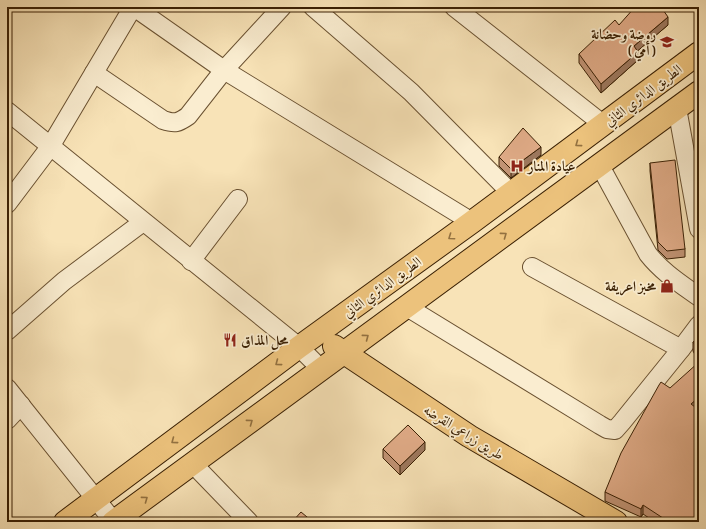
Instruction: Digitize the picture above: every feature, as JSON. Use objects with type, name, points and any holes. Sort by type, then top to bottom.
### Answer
[{"type":"main road","name":"الطريق الدائري الثاني","points":[[65,522],[298,347],[472,222],[699,53]]},
{"type":"main road","points":[[114,522],[699,92]]},
{"type":"main road","name":"طريق زراعي القرضه","points":[[318,334],[344,354],[469,436],[613,521]]},
{"type":"street","points":[[7,204],[50,147],[134,7],[224,70],[472,222]]},
{"type":"street","points":[[94,73],[163,120],[173,123],[180,121],[188,116],[224,70],[282,7]]},
{"type":"street","points":[[313,7],[411,92],[511,193]]},
{"type":"street","points":[[466,10],[604,125]]},
{"type":"street","points":[[677,108],[694,182],[699,229]]},
{"type":"street","points":[[7,111],[298,347],[321,369]]},
{"type":"street","points":[[600,164],[648,254],[665,272],[699,297]]},
{"type":"street","points":[[191,261],[238,199]]},
{"type":"street","points":[[7,331],[64,281],[142,222]]},
{"type":"street","points":[[532,267],[681,349]]},
{"type":"street","points":[[407,307],[607,429],[615,430],[699,325]]},
{"type":"street","points":[[7,388],[114,522]]},
{"type":"street","points":[[7,420],[21,405]]},
{"type":"street","points":[[193,464],[249,522]]},
{"type":"building","points":[[635,7],[661,7],[668,17],[634,46],[638,52],[601,84],[579,54],[615,20],[619,25]]},
{"type":"building","points":[[523,128],[541,147],[511,169],[499,157]]},
{"type":"building","points":[[698,129],[699,129],[699,150]]},
{"type":"building","points":[[675,160],[685,249],[667,251],[658,242],[650,163]]},
{"type":"building","points":[[695,340],[699,342],[699,353],[693,342]]},
{"type":"building","points":[[699,362],[699,397],[691,404],[699,410],[699,522],[669,522],[643,505],[641,509],[605,492],[621,453],[661,382],[670,388]]},
{"type":"building","points":[[408,425],[425,442],[400,466],[383,449]]},
{"type":"building","points":[[301,512],[313,522],[292,522]]},
{"type":"place","name":"روضة وحضانة ( أمي )","points":[[667,42]]},
{"type":"place","name":"عيادة المنار","points":[[517,166]]},
{"type":"place","name":"مخبز اعريفة","points":[[667,286]]},
{"type":"place","name":"محل المذاق","points":[[230,340]]}]
